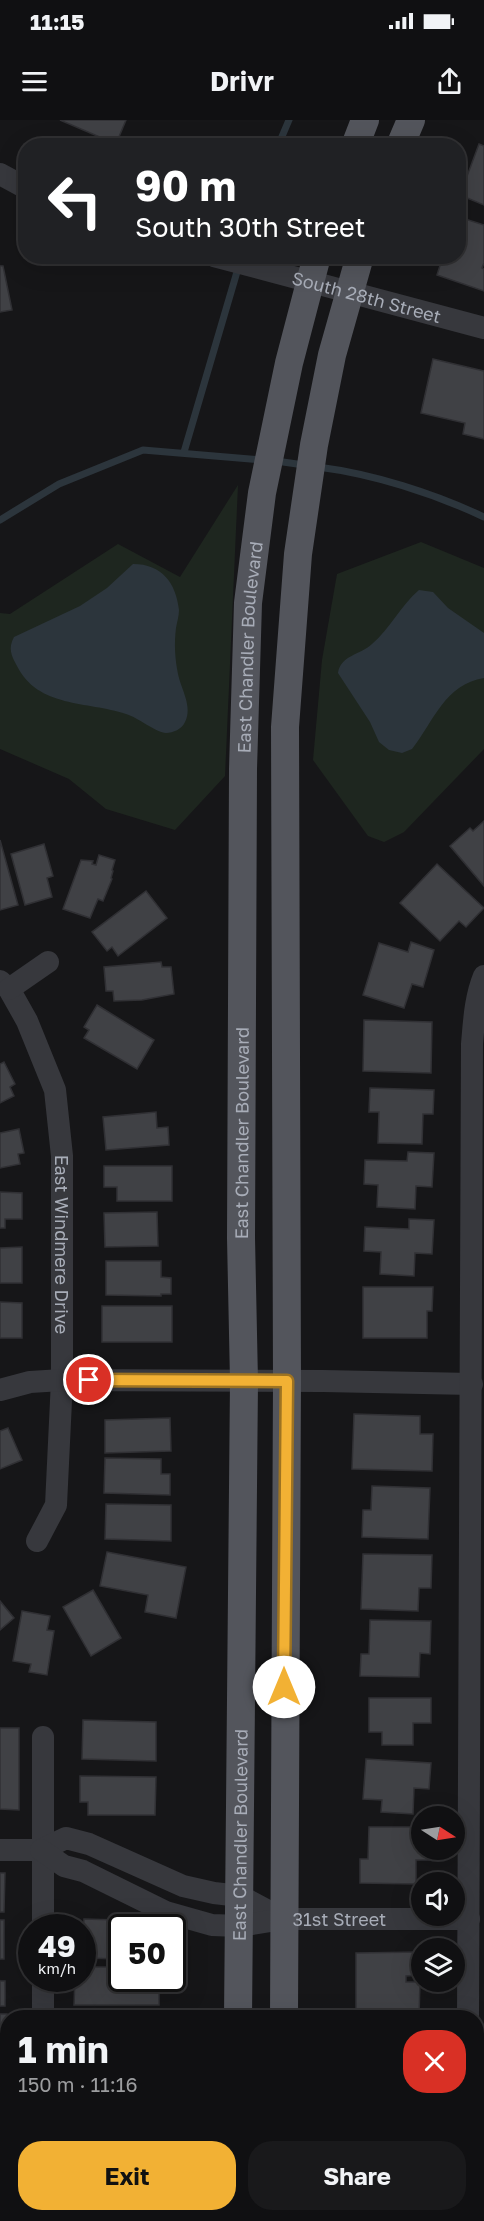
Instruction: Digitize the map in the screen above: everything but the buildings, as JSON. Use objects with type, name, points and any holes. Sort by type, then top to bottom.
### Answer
[{"type":"main road","points":[[358,138],[365,120]]},
{"type":"main road","points":[[403,138],[411,120]]},
{"type":"main road","points":[[284,2010],[287,1381],[285,726],[294,596],[304,507],[332,355],[357,264]]},
{"type":"main road","name":"East Chandler Boulevard","points":[[238,2010],[244,1381],[241,1238],[243,720],[248,603],[262,493],[313,269]]},
{"type":"street","points":[[0,174],[18,184]]},
{"type":"street","name":"South 28th Street","points":[[240,264],[258,269],[313,269],[348,293],[484,328]]},
{"type":"street","name":"East Windmere Drive","points":[[36,1541],[56,1504],[62,1380],[62,1156],[55,1090],[27,1021],[4,985],[48,962]]},
{"type":"street","points":[[468,2010],[469,1919],[477,1749],[472,1384],[472,1044],[474,1012],[482,981]]},
{"type":"street","points":[[0,1390],[30,1382],[62,1380],[472,1384]]},
{"type":"street","points":[[43,1737],[43,1914]]},
{"type":"street","points":[[0,1850],[41,1850],[66,1838],[89,1844],[183,1886],[240,1896],[283,1919]]},
{"type":"street","name":"31st Street","points":[[41,1850],[64,1866],[83,1871],[123,1889],[166,1912],[212,1925],[240,1926],[283,1919],[469,1919]]},
{"type":"street","points":[[123,1889],[134,1864]]},
{"type":"street","points":[[43,1992],[43,2010]]},
{"type":"shaded area","points":[[238,485],[225,776],[175,830],[106,809],[69,779],[0,749],[0,613],[10,614],[118,544],[180,577]]},
{"type":"shaded area","points":[[421,542],[484,568],[484,749],[404,832],[384,842],[368,836],[313,760],[322,660],[337,574]]},
{"type":"shaded area","points":[[133,564],[152,567],[160,571],[175,591],[179,610],[175,634],[176,657],[178,674],[188,710],[184,724],[180,729],[172,732],[166,733],[158,730],[126,714],[50,696],[26,680],[11,652],[14,637],[80,606],[107,588]]},
{"type":"shaded area","points":[[419,590],[433,592],[448,608],[484,633],[484,678],[459,688],[450,696],[412,749],[402,753],[389,750],[379,742],[370,722],[338,673],[343,662],[367,648],[378,638]]},
{"type":"waterway","points":[[281,138],[289,120]]},
{"type":"waterway","points":[[184,452],[239,265]]},
{"type":"waterway","points":[[0,520],[59,484],[143,450],[262,460]]},
{"type":"waterway","points":[[276,461],[304,465]]},
{"type":"waterway","points":[[318,467],[360,474],[402,486],[484,517]]},
{"type":"route","points":[[89,1380],[287,1381],[284,1687]]}]
